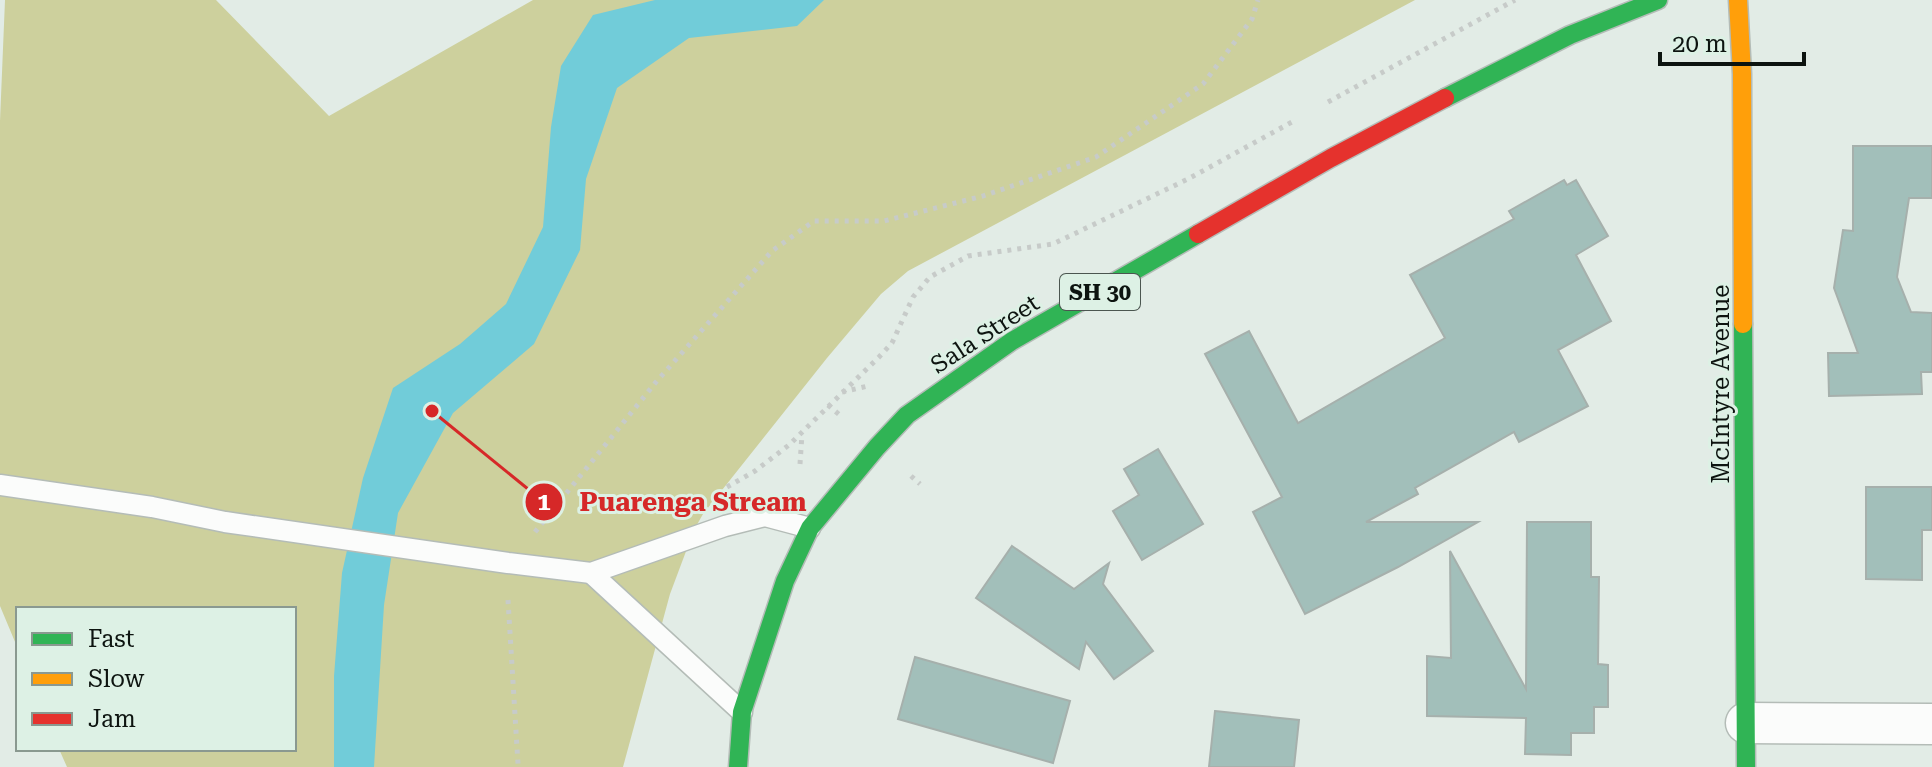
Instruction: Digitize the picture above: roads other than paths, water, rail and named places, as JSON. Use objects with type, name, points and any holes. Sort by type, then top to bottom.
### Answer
[{"type":"main road","name":"Sala Street","points":[[738,767],[742,712],[785,581],[810,528],[907,415],[1012,341],[1331,158],[1570,35],[1658,0]]},
{"type":"main road","name":"McIntyre Avenue","points":[[1738,0],[1743,105],[1746,767]]},
{"type":"street","points":[[1746,723],[1932,724]]},
{"type":"lane","points":[[0,485],[152,507],[225,522],[591,573],[725,526],[765,516],[810,528]]},
{"type":"lane","points":[[591,573],[742,712]]},
{"type":"water","points":[[655,0],[824,0],[797,26],[689,38],[617,88],[586,179],[580,250],[534,344],[453,413],[398,513],[384,605],[374,767],[334,767],[334,676],[342,573],[363,478],[393,388],[460,344],[506,304],[543,227],[551,127],[561,66],[593,15]]},
{"type":"place","name":"Puarenga Stream","points":[[432,411]]}]
